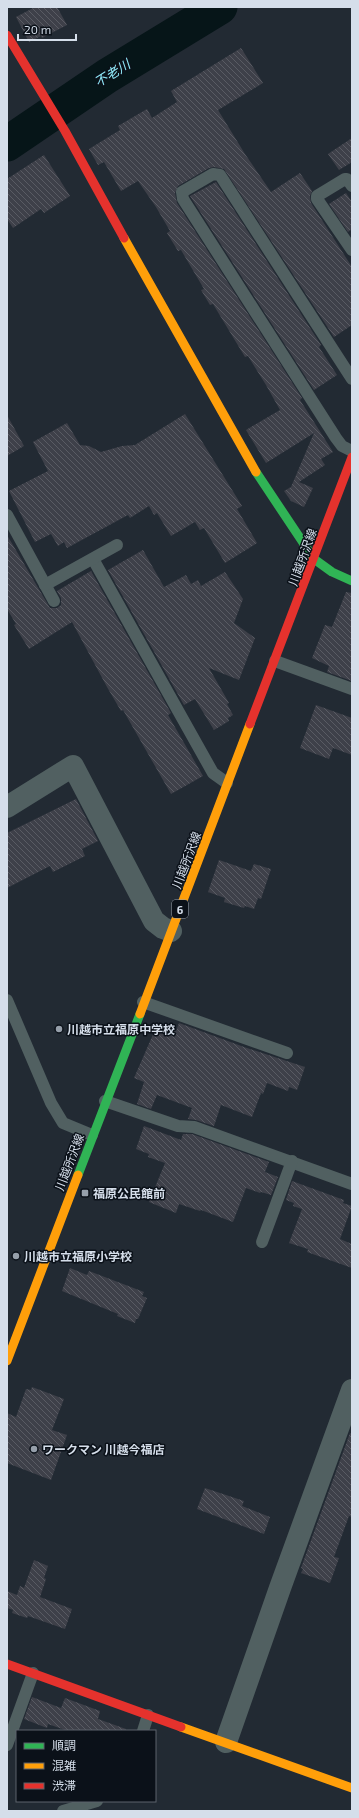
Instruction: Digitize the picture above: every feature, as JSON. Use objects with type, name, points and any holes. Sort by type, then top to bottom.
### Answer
[{"type":"street","points":[[7,35],[65,131],[250,464],[314,559],[328,570],[352,581]]},
{"type":"street","name":"川越所沢線","points":[[7,1360],[352,457]]},
{"type":"street","points":[[7,807],[73,766],[154,921],[163,928],[171,931]]},
{"type":"street","points":[[226,1742],[352,1390]]},
{"type":"street","points":[[7,1664],[352,1788]]},
{"type":"lane","points":[[352,379],[220,175],[213,174],[182,192],[183,199],[336,438],[342,446],[352,451]]},
{"type":"lane","points":[[352,186],[345,179],[317,196],[317,199],[352,250]]},
{"type":"lane","points":[[7,515],[54,601]]},
{"type":"lane","points":[[45,585],[117,545]]},
{"type":"lane","points":[[92,559],[213,772],[228,783]]},
{"type":"lane","points":[[275,661],[352,689]]},
{"type":"lane","points":[[7,1000],[51,1103],[63,1123],[92,1135]]},
{"type":"lane","points":[[143,1002],[287,1053]]},
{"type":"lane","points":[[105,1101],[178,1126],[194,1127],[292,1161],[352,1184]]},
{"type":"lane","points":[[262,1242],[292,1161]]},
{"type":"lane","points":[[7,1744],[33,1673]]},
{"type":"lane","points":[[143,1730],[148,1715]]},
{"type":"lane","points":[[63,1811],[93,1802]]},
{"type":"building","points":[[35,7],[57,7],[67,25],[42,38],[41,36],[29,42],[16,17]]},
{"type":"building","points":[[241,48],[263,83],[218,110],[245,154],[271,192],[300,173],[312,191],[310,196],[311,203],[352,267],[352,325],[334,337],[224,169],[214,167],[209,168],[178,186],[175,193],[177,203],[302,398],[300,400],[333,452],[321,459],[325,465],[299,482],[313,488],[304,507],[291,501],[284,491],[291,487],[314,433],[266,463],[246,430],[280,410],[266,385],[248,356],[245,357],[213,304],[210,305],[201,290],[204,289],[181,250],[178,251],[167,233],[170,231],[138,181],[121,191],[104,162],[98,165],[89,149],[120,130],[118,126],[147,109],[152,118],[177,102],[171,91]]},
{"type":"building","points":[[352,138],[352,162],[339,170],[328,154]]},
{"type":"building","points":[[44,155],[70,196],[44,213],[41,209],[13,228],[7,219],[7,179]]},
{"type":"building","points":[[216,182],[321,345],[319,347],[337,375],[314,390],[190,196]]},
{"type":"building","points":[[346,193],[352,202],[352,229],[348,232],[329,204]]},
{"type":"building","points":[[185,414],[242,506],[237,509],[257,543],[225,563],[204,528],[200,530],[195,522],[171,536],[157,513],[154,515],[149,506],[130,518],[128,515],[67,548],[64,542],[58,546],[51,534],[35,542],[9,491],[48,471],[33,442],[67,423],[80,445],[89,446],[101,452],[122,446],[135,445]]},
{"type":"building","points":[[7,415],[24,446],[7,456]]},
{"type":"building","points":[[7,535],[50,608],[57,608],[61,605],[61,598],[57,591],[91,571],[171,713],[168,715],[203,776],[171,794],[123,710],[121,711],[107,687],[72,622],[29,649],[14,625],[16,624],[7,609]]},
{"type":"building","points":[[143,550],[164,587],[186,575],[191,584],[198,580],[201,586],[225,572],[243,599],[234,623],[255,638],[239,680],[209,668],[229,703],[227,704],[233,715],[228,718],[229,721],[214,730],[195,699],[184,705],[108,570]]},
{"type":"building","points":[[346,592],[352,593],[352,681],[327,672],[329,666],[312,658],[325,625],[332,627]]},
{"type":"building","points":[[316,705],[352,718],[352,755],[333,748],[329,759],[300,748]]},
{"type":"building","points":[[76,799],[98,841],[82,849],[85,856],[53,872],[50,866],[7,888],[7,833]]},
{"type":"building","points":[[219,860],[251,871],[254,864],[271,869],[261,899],[258,898],[254,909],[245,906],[244,908],[224,902],[225,898],[208,892]]},
{"type":"building","points":[[158,1023],[176,1031],[179,1023],[244,1047],[305,1067],[297,1090],[289,1087],[288,1091],[267,1083],[263,1094],[261,1093],[252,1117],[221,1105],[214,1126],[188,1119],[192,1108],[157,1095],[151,1109],[137,1104],[144,1082],[134,1078]]},
{"type":"building","points":[[144,1126],[181,1140],[183,1134],[192,1134],[269,1162],[265,1172],[278,1177],[271,1195],[246,1188],[233,1222],[201,1210],[200,1211],[179,1204],[176,1213],[149,1202],[165,1163],[148,1157],[149,1154],[136,1149]]},
{"type":"building","points":[[292,1181],[344,1200],[343,1203],[352,1206],[340,1239],[352,1244],[352,1268],[307,1252],[308,1249],[289,1243],[302,1209],[293,1206],[294,1203],[286,1200]]},
{"type":"building","points":[[70,1268],[87,1275],[89,1271],[144,1292],[142,1296],[147,1298],[135,1323],[117,1316],[118,1314],[62,1291]]},
{"type":"building","name":"ワークマン 川越今福店","points":[[32,1387],[64,1399],[52,1430],[67,1435],[51,1480],[7,1463],[7,1413],[16,1417],[26,1389],[31,1390]]},
{"type":"building","points":[[350,1433],[352,1434],[352,1517],[349,1516],[334,1557],[339,1558],[330,1583],[301,1573],[303,1569],[301,1568]]},
{"type":"building","points":[[205,1488],[244,1501],[242,1506],[270,1517],[264,1534],[197,1509]]},
{"type":"building","points":[[34,1560],[48,1566],[44,1578],[46,1579],[40,1597],[72,1609],[65,1629],[28,1616],[27,1618],[12,1613],[13,1610],[7,1608],[7,1591],[17,1595],[20,1586],[24,1588]]},
{"type":"building","points":[[32,1697],[61,1708],[65,1698],[100,1711],[98,1719],[126,1730],[65,1730],[48,1724],[47,1728],[24,1719]]},
{"type":"waterway","name":"不老川","points":[[7,144],[107,76],[220,7]]},
{"type":"traffic: fast","points":[[256,472],[314,559],[332,572],[352,581]]},
{"type":"traffic: fast","points":[[78,1175],[140,1014]]},
{"type":"traffic: slow","points":[[124,238],[256,472]]},
{"type":"traffic: slow","points":[[140,1014],[250,724]]},
{"type":"traffic: slow","points":[[7,1361],[78,1175]]},
{"type":"traffic: slow","points":[[181,1727],[352,1788]]},
{"type":"traffic: jam","points":[[7,35],[65,131],[124,238]]},
{"type":"traffic: jam","points":[[250,724],[352,457]]},
{"type":"traffic: jam","points":[[7,1664],[181,1727]]},
{"type":"place","name":"川越市立福原中学校","points":[[59,1029]]},
{"type":"place","name":"福原公民館前","points":[[85,1193]]},
{"type":"place","name":"川越市立福原小学校","points":[[16,1256]]},
{"type":"place","name":"ワークマン 川越今福店","points":[[34,1449]]}]
